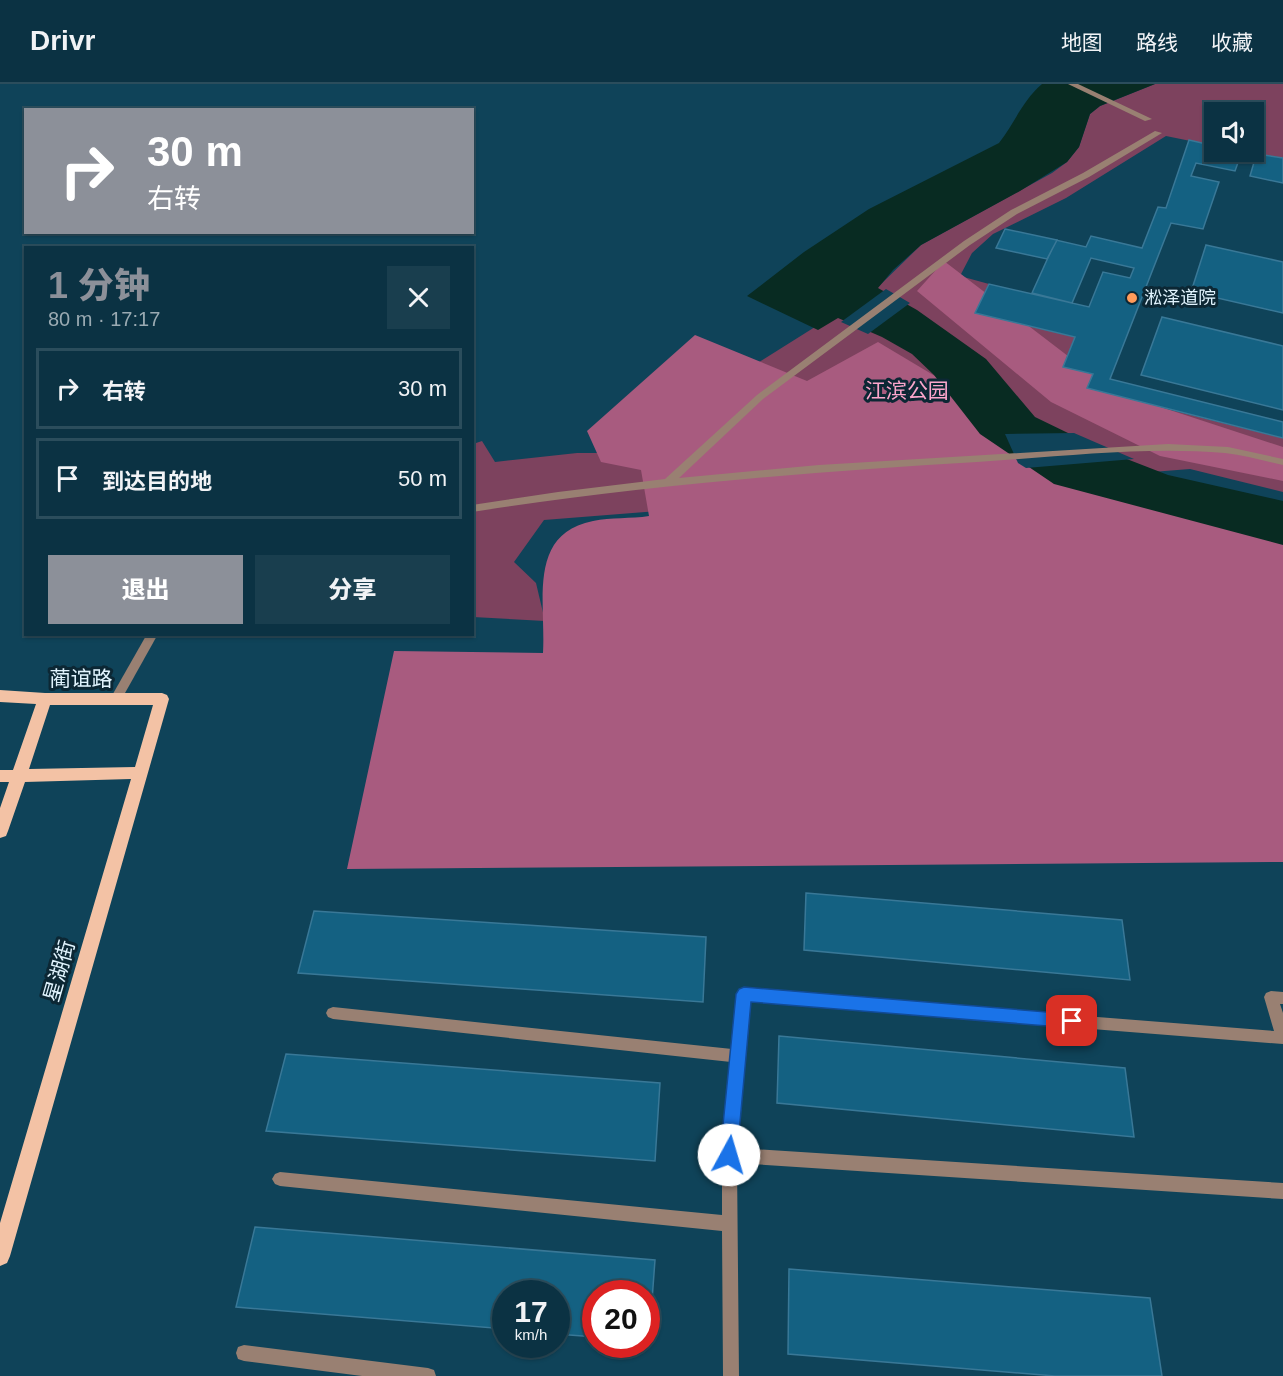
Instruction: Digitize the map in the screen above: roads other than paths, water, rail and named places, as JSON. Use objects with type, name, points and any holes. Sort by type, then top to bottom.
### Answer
[{"type":"main road","name":"蔺谊路","points":[[0,696],[45,699],[162,699]]},
{"type":"main road","points":[[0,831],[45,699]]},
{"type":"main road","name":"星湖街","points":[[0,1256],[162,699]]},
{"type":"main road","points":[[0,776],[141,773]]},
{"type":"lane","points":[[1072,84],[1148,119]]},
{"type":"lane","points":[[670,480],[760,397],[925,274],[1014,212],[1086,175],[1158,133]]},
{"type":"lane","points":[[474,509],[563,493],[670,480],[1168,447],[1228,450],[1283,462]]},
{"type":"lane","points":[[116,699],[152,636]]},
{"type":"lane","points":[[731,1376],[729,1155],[744,994],[1283,1037],[1271,997],[1283,998]]},
{"type":"lane","points":[[333,1013],[738,1056]]},
{"type":"lane","points":[[729,1155],[1283,1191]]},
{"type":"lane","points":[[280,1179],[730,1224]]},
{"type":"lane","points":[[244,1353],[428,1376]]},
{"type":"place","name":"淞泽道院","points":[[1132,298]]},
{"type":"park label","name":"江滨公园","points":[[907,390]]}]
